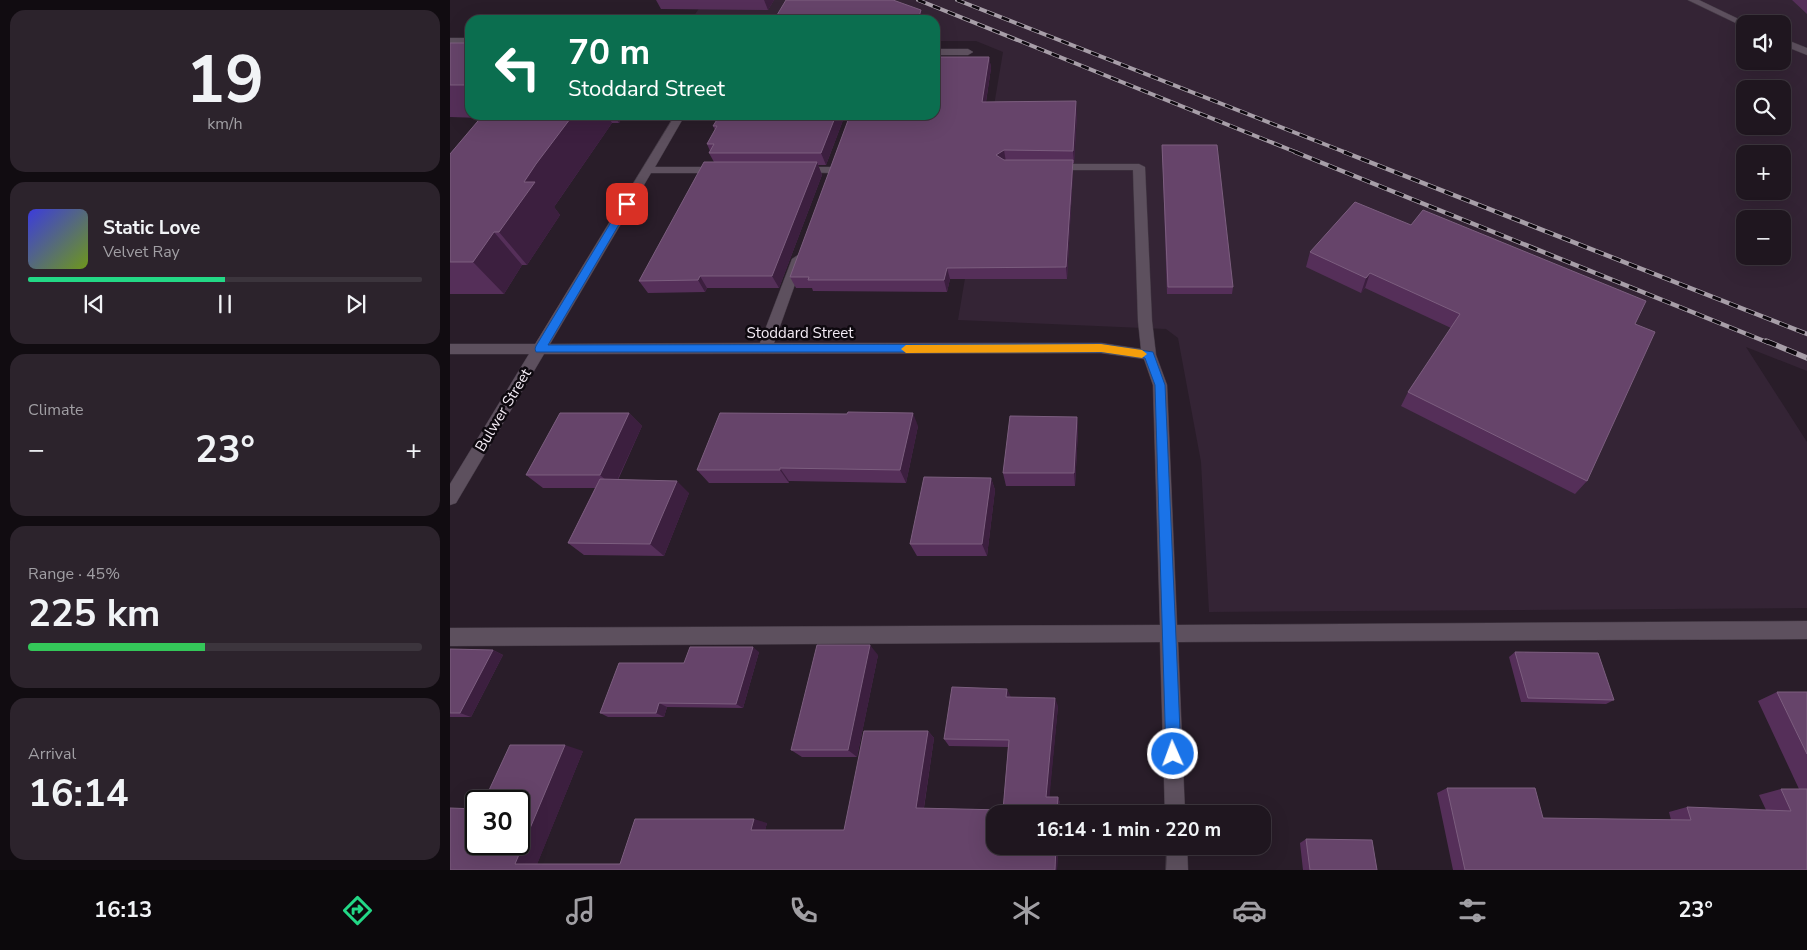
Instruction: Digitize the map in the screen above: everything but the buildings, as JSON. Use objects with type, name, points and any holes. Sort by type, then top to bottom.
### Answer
[{"type":"street","points":[[1692,0],[1736,20]]},
{"type":"street","points":[[450,41],[465,41]]},
{"type":"street","points":[[1791,45],[1807,52]]},
{"type":"street","points":[[940,52],[968,52]]},
{"type":"street","name":"Bulwer Street","points":[[450,498],[677,120]]},
{"type":"street","points":[[1044,167],[1139,166],[1145,321],[1149,355],[1160,385],[1176,805]]},
{"type":"street","points":[[646,170],[728,170]]},
{"type":"street","points":[[784,170],[831,170]]},
{"type":"street","points":[[765,349],[804,245]]},
{"type":"street","name":"Stoddard Street","points":[[450,349],[1101,348],[1149,355]]},
{"type":"street","points":[[450,637],[1807,630]]},
{"type":"street","points":[[1177,855],[1177,870]]},
{"type":"shaded area","points":[[705,0],[1807,0],[1807,371],[1746,347],[1807,442],[1807,608],[1209,612],[1201,462],[1178,338],[1166,329],[958,320],[1003,52],[976,41],[940,41],[940,15],[694,15]]},
{"type":"railway","points":[[918,0],[1298,153]]},
{"type":"railway","points":[[957,0],[1347,153]]},
{"type":"railway","points":[[1295,152],[1769,343]]},
{"type":"railway","points":[[1344,152],[1807,334]]},
{"type":"railway","points":[[1766,341],[1807,358]]},
{"type":"slow traffic","points":[[906,349],[1101,348],[1142,354]]},
{"type":"route","points":[[627,204],[540,349],[1101,348],[1149,355],[1160,385],[1173,754]]}]
